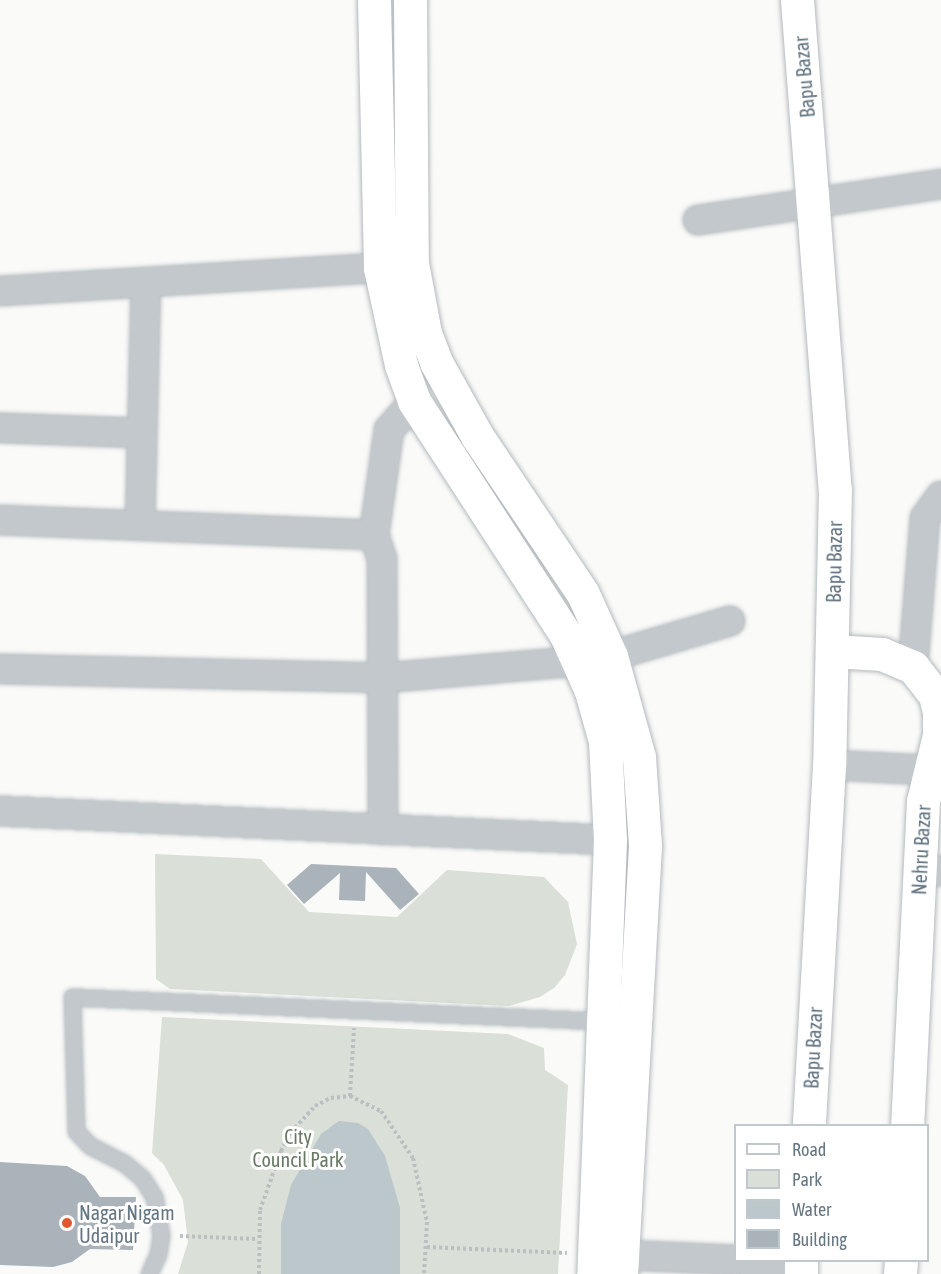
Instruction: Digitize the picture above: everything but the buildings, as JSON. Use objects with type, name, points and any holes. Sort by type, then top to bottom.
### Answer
[{"type":"main road","points":[[374,0],[380,268],[393,336],[414,401],[543,597],[579,661],[605,741],[610,840],[603,1021],[607,1264]]},
{"type":"main road","points":[[410,0],[412,263],[425,333],[453,395],[565,564],[611,656],[639,757],[644,817],[607,1264]]},
{"type":"main road","points":[[783,0],[801,42]]},
{"type":"main road","name":"Bapu Bazar","points":[[797,0],[815,201],[835,489],[829,765],[809,1124]]},
{"type":"main road","name":"Nehru Bazar","points":[[833,651],[882,654],[913,667],[935,695],[940,712],[939,735],[923,801],[930,872],[907,1124]]},
{"type":"street","points":[[698,220],[941,184]]},
{"type":"street","points":[[0,291],[146,284],[380,268]]},
{"type":"street","points":[[140,525],[146,284]]},
{"type":"street","points":[[383,830],[382,560],[374,535],[389,430],[414,401]]},
{"type":"street","points":[[0,429],[141,433]]},
{"type":"street","points":[[913,667],[925,518],[941,496]]},
{"type":"street","points":[[0,520],[374,535]]},
{"type":"street","points":[[611,656],[730,621]]},
{"type":"street","points":[[0,669],[382,678],[579,661]]},
{"type":"street","points":[[829,765],[929,770]]},
{"type":"street","points":[[0,811],[610,840]]},
{"type":"street","points":[[607,1264],[734,1260]]},
{"type":"street","points":[[762,1262],[801,1266]]},
{"type":"lane","points":[[149,1274],[158,1254],[161,1235],[154,1197],[142,1178],[124,1163],[90,1146],[76,1131],[72,997],[603,1021]]},
{"type":"path","points":[[350,1096],[355,1010]]},
{"type":"path","points":[[259,1274],[257,1239],[267,1183],[291,1132],[315,1106],[331,1098],[350,1096],[381,1111],[404,1140],[420,1181],[427,1247],[424,1274]]},
{"type":"path","points":[[161,1235],[257,1239]]},
{"type":"path","points":[[427,1247],[607,1264]]},
{"type":"green space","points":[[155,854],[261,859],[309,912],[397,917],[447,870],[544,877],[568,902],[577,944],[565,975],[554,988],[540,997],[509,1006],[170,989],[156,979]]},
{"type":"green space","name":"City Council Park","points":[[162,1017],[508,1034],[544,1048],[545,1070],[568,1085],[558,1274],[178,1274],[188,1242],[183,1200],[164,1165],[152,1153]]},
{"type":"water","points":[[339,1121],[358,1123],[368,1129],[385,1156],[400,1208],[400,1274],[281,1274],[281,1224],[291,1185],[321,1134]]},
{"type":"place","name":"Nagar Nigam Udaipur","points":[[67,1223]]}]
